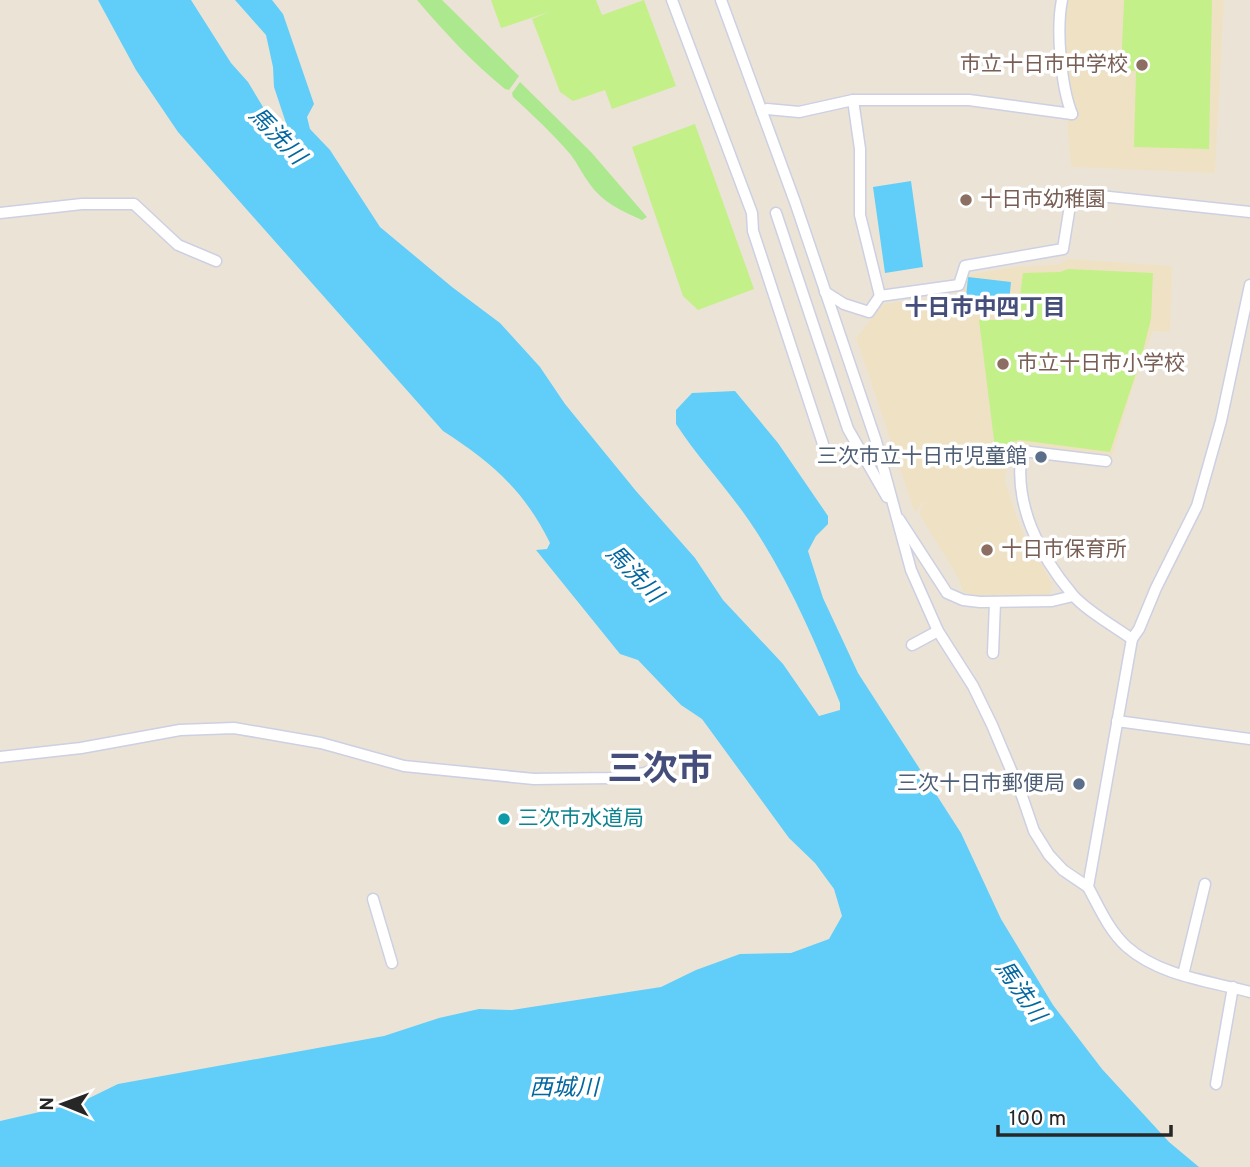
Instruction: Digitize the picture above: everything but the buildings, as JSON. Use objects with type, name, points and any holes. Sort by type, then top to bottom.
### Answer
[{"type":"street","points":[[672,0],[752,213],[753,231],[823,444]]},
{"type":"street","points":[[721,0],[876,441],[911,570],[938,631],[973,686],[1022,796],[1034,831],[1056,862],[1088,887],[1107,923],[1126,946],[1149,961],[1183,975],[1250,992]]},
{"type":"street","points":[[762,112],[767,109],[799,112],[853,100],[969,100],[1072,114],[1065,97],[1059,17],[1062,0]]},
{"type":"street","points":[[853,100],[860,149],[860,215],[880,296]]},
{"type":"street","points":[[825,292],[844,304],[869,312],[880,296],[959,285],[965,266],[1063,249],[1072,193],[1250,212]]},
{"type":"street","points":[[0,213],[82,204],[134,204],[178,245],[216,261]]},
{"type":"street","points":[[776,213],[848,429],[894,510],[947,593],[963,600],[995,602],[1052,601],[1073,596]]},
{"type":"street","points":[[1088,887],[1132,639],[1197,506],[1221,421],[1250,285]]},
{"type":"street","points":[[1106,461],[1021,451],[1019,465],[1022,501],[1041,549],[1073,596],[1132,639]]},
{"type":"street","points":[[993,653],[995,602]]},
{"type":"street","points":[[912,645],[938,631]]},
{"type":"street","points":[[1117,720],[1250,739]]},
{"type":"street","points":[[0,757],[94,746],[180,730],[234,727],[321,743],[417,768],[534,779],[611,778],[645,773],[653,769]]},
{"type":"street","points":[[1183,975],[1205,884]]},
{"type":"street","points":[[373,899],[392,963]]},
{"type":"street","points":[[1216,1084],[1233,987]]},
{"type":"shaded area","name":"市立十日市中学校","points":[[1067,0],[1224,0],[1215,173],[1071,167],[1060,32]]},
{"type":"shaded area","name":"市立十日市小学校","points":[[1067,259],[1172,266],[1170,332],[1153,331],[1111,461],[1010,450],[1005,481],[1021,529],[1052,583],[1050,596],[974,595],[963,592],[958,577],[919,514],[924,500],[915,513],[856,338],[883,304],[957,295],[960,276],[1015,267],[1060,264]]},
{"type":"green space","points":[[417,0],[442,0],[519,76],[509,90],[470,57]]},
{"type":"green space","points":[[491,0],[596,0],[602,15],[644,0],[676,86],[612,109],[605,90],[573,101],[560,92],[532,19],[549,12],[501,28]]},
{"type":"green space","points":[[1124,0],[1212,0],[1209,149],[1134,147],[1136,71],[1121,70]]},
{"type":"green space","points":[[520,82],[591,152],[647,217],[642,220],[619,209],[594,190],[571,155],[513,97],[512,93]]},
{"type":"green space","points":[[695,124],[754,289],[698,310],[683,296],[632,147]]},
{"type":"green space","points":[[1068,269],[1153,273],[1151,319],[1110,452],[1019,440],[995,448],[979,320],[1017,320],[1023,273],[1060,272]]},
{"type":"water","points":[[98,0],[191,0],[266,112],[287,126],[274,87],[266,35],[235,0],[272,0],[283,14],[314,104],[307,117],[310,129],[330,150],[380,227],[500,323],[540,367],[565,404],[695,558],[723,600],[783,664],[819,716],[840,710],[840,703],[821,656],[777,565],[741,509],[676,424],[676,410],[692,393],[735,391],[778,443],[828,516],[828,524],[816,536],[808,551],[823,598],[858,673],[961,833],[1001,919],[1053,1005],[1102,1069],[1169,1142],[1199,1167],[0,1167],[0,1121],[79,1103],[118,1084],[384,1036],[439,1018],[479,1009],[512,1010],[661,987],[696,970],[740,954],[791,953],[829,939],[842,916],[834,889],[815,863],[789,838],[702,719],[681,705],[638,660],[620,654],[536,550],[547,549],[550,543],[517,492],[491,466],[443,431],[178,132],[136,70]]},
{"type":"water","points":[[911,181],[923,267],[885,273],[873,187]]},
{"type":"water","points":[[968,277],[1011,282],[1009,303],[966,298]]},
{"type":"place","name":"市立十日市中学校","points":[[1142,65]]},
{"type":"place","name":"十日市幼稚園","points":[[966,200]]},
{"type":"place","name":"市立十日市小学校","points":[[1003,364]]},
{"type":"place","name":"三次市立十日市児童館","points":[[1041,457]]},
{"type":"place","name":"十日市保育所","points":[[987,550]]},
{"type":"place","name":"三次十日市郵便局","points":[[1079,784]]},
{"type":"place","name":"三次市水道局","points":[[504,819]]},
{"type":"district","name":"十日市中四丁目","points":[[985,309]]},
{"type":"district","name":"三次市","points":[[660,771]]},
{"type":"water label","name":"馬洗川","points":[[276,137]]},
{"type":"water label","name":"馬洗川","points":[[633,575]]},
{"type":"water label","name":"馬洗川","points":[[1019,992]]},
{"type":"water label","name":"西城川","points":[[564,1089]]}]
